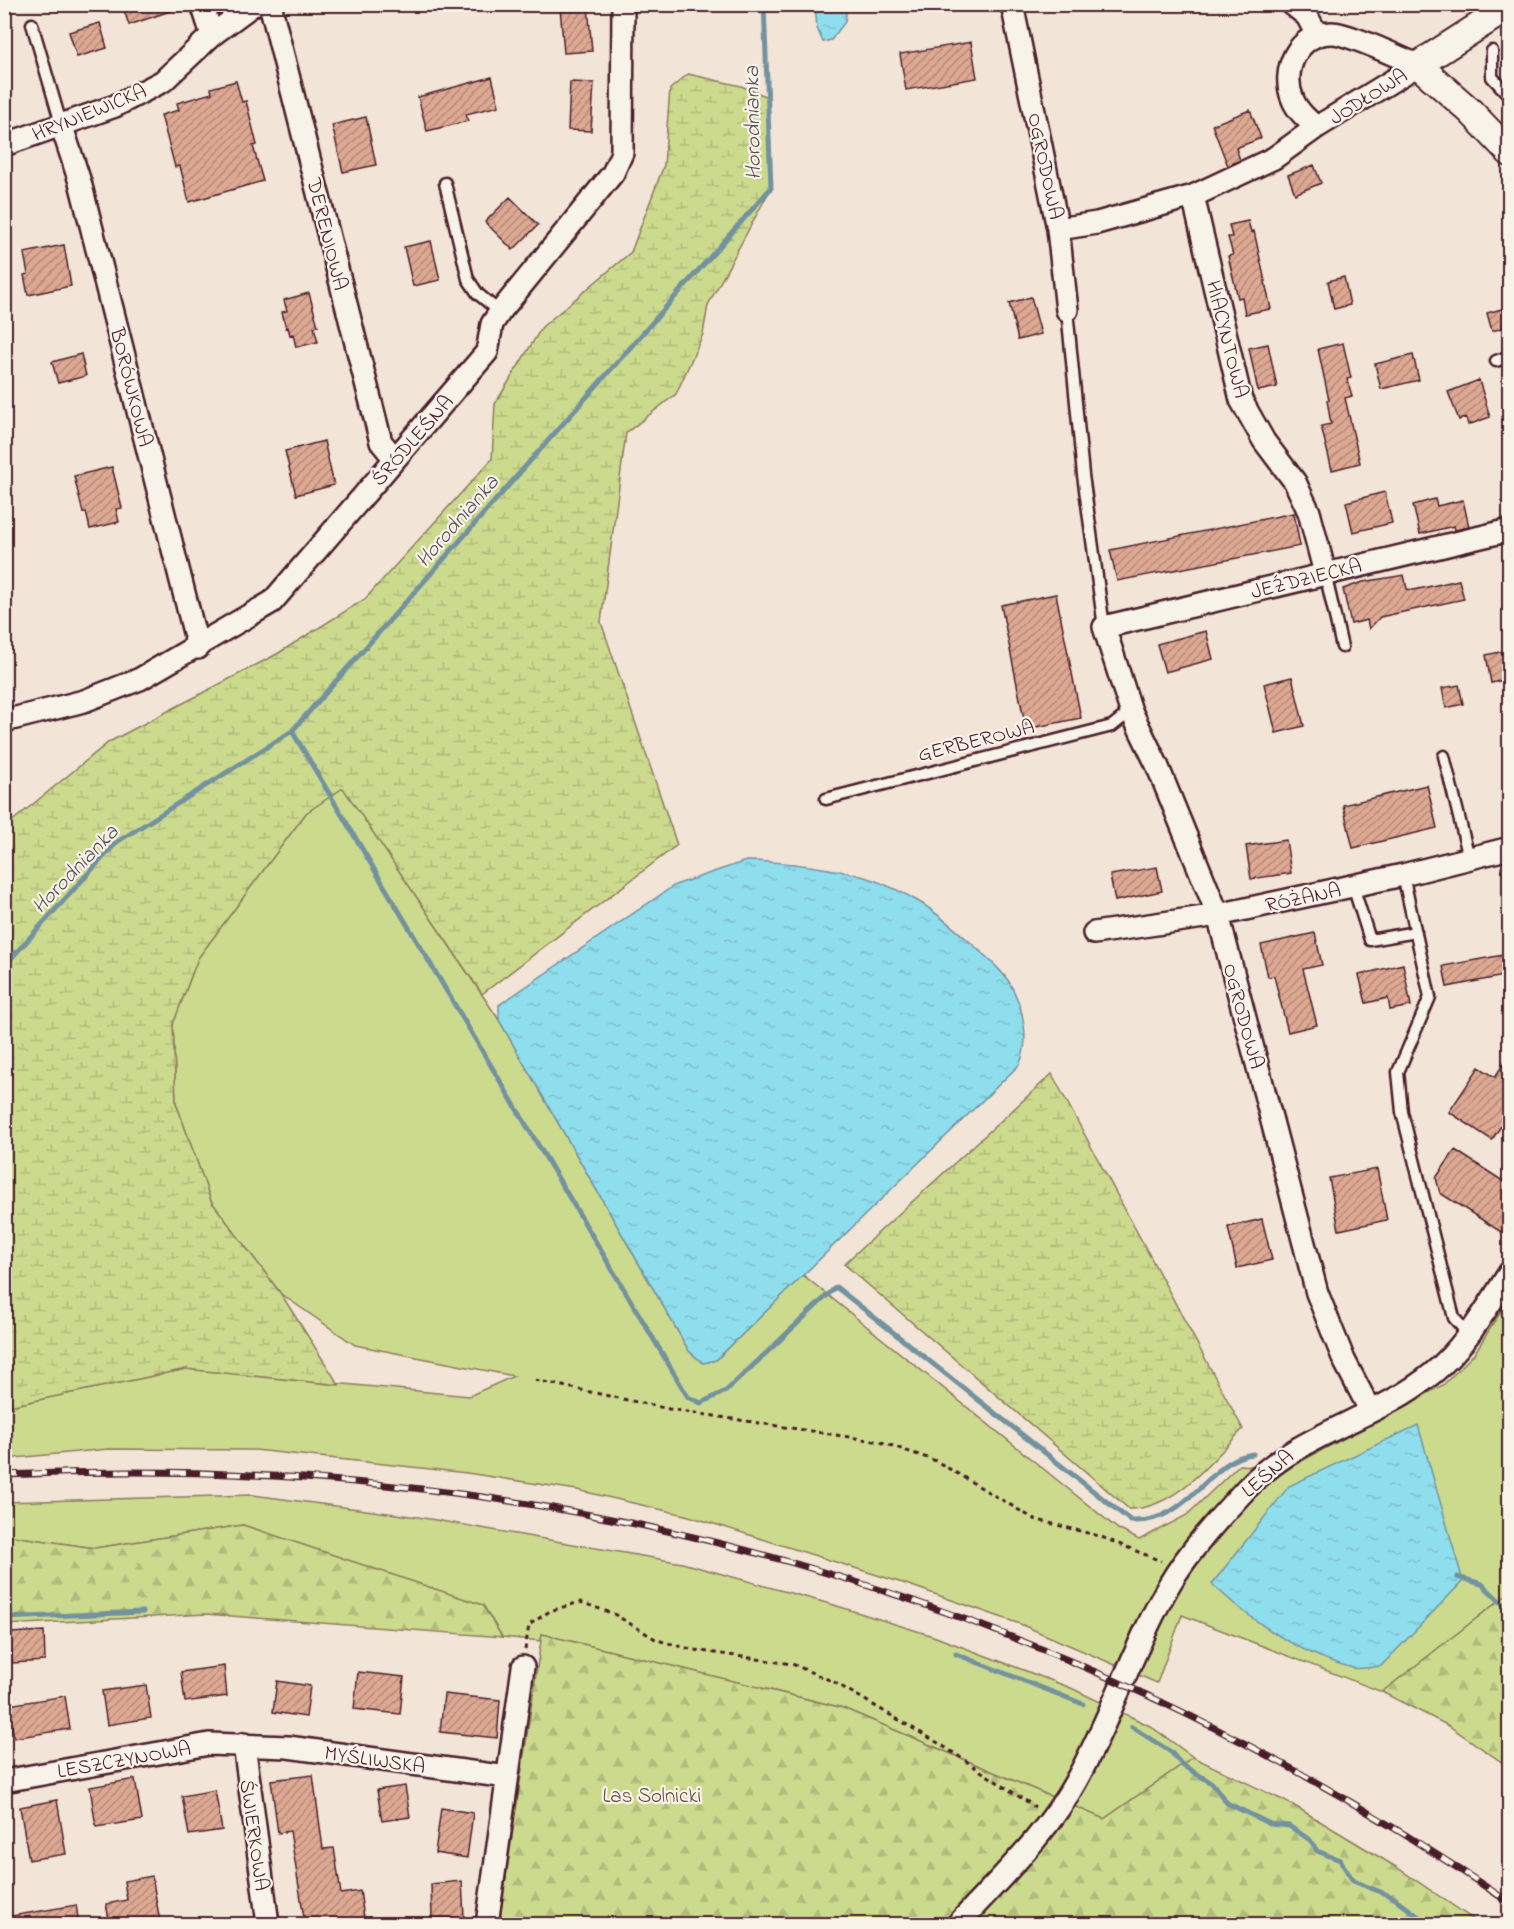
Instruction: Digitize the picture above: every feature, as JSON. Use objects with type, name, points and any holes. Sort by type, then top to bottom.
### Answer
[{"type":"street","points":[[201,4],[212,35]]},
{"type":"street","name":"HRYNIEWICKA","points":[[4,145],[62,127],[115,106],[163,81],[212,35],[254,4]]},
{"type":"street","name":"DERENIOWA","points":[[270,4],[381,442],[395,459]]},
{"type":"street","name":"ŚRÓDLEŚNA","points":[[4,721],[84,701],[140,679],[198,648],[272,602],[487,352],[492,324],[500,312],[613,173],[622,153],[623,4]]},
{"type":"street","name":"OGRODOWA","points":[[1012,4],[1058,229],[1097,223],[1193,196]]},
{"type":"street","points":[[1292,4],[1307,16],[1317,35]]},
{"type":"street","name":"JODŁOWA","points":[[1193,196],[1274,158],[1317,127],[1509,6]]},
{"type":"street","name":"JODŁOWA","points":[[1317,127],[1293,100],[1288,81],[1290,61],[1301,45],[1317,35],[1333,32],[1344,35],[1418,64]]},
{"type":"street","points":[[1418,64],[1503,141]]},
{"type":"street","name":"BORÓWKOWA","points":[[62,127],[80,182],[198,648]]},
{"type":"street","name":"HIACYNTOWA","points":[[1193,196],[1241,400],[1264,441],[1295,482],[1309,512],[1325,573]]},
{"type":"street","points":[[1058,229],[1067,310]]},
{"type":"street","name":"JEŹDZIECKA","points":[[1104,627],[1509,530]]},
{"type":"street","name":"OGRODOWA","points":[[1104,627],[1131,711],[1157,765],[1218,915],[1317,1293],[1344,1360],[1370,1410]]},
{"type":"street","name":"RÓŻANA","points":[[1094,933],[1218,915],[1403,875],[1509,848]]},
{"type":"street","name":"LEŚNA","points":[[958,1924],[1052,1818],[1076,1782],[1137,1646],[1180,1569],[1245,1490],[1270,1464],[1300,1445],[1370,1410],[1433,1373],[1469,1335],[1509,1272]]},
{"type":"street","points":[[487,1924],[523,1667]]},
{"type":"street","name":"LESZCZYNOWA","points":[[4,1781],[209,1744],[244,1744]]},
{"type":"street","name":"MYŚLIWSKA","points":[[244,1744],[288,1747],[507,1777]]},
{"type":"street","name":"ŚWIERKOWA","points":[[244,1744],[246,1774],[268,1924]]},
{"type":"lane","points":[[32,24],[62,127]]},
{"type":"lane","points":[[1492,51],[1492,77],[1509,96]]},
{"type":"lane","points":[[445,183],[468,279],[478,294],[500,312]]},
{"type":"lane","points":[[1067,310],[1083,475],[1104,627]]},
{"type":"lane","points":[[1497,361],[1509,356]]},
{"type":"lane","points":[[1325,573],[1342,646]]},
{"type":"lane","name":"GERBEROWA","points":[[826,799],[1112,726],[1131,711]]},
{"type":"lane","points":[[1444,756],[1469,858]]},
{"type":"lane","points":[[1403,875],[1430,997],[1398,1072],[1402,1112],[1454,1318],[1469,1335]]},
{"type":"lane","points":[[1353,886],[1370,940],[1416,932]]},
{"type":"path","points":[[535,1380],[669,1409],[881,1442],[936,1461],[1034,1519],[1099,1536],[1180,1569]]},
{"type":"path","points":[[523,1667],[529,1625],[550,1611],[580,1602],[614,1614],[657,1640],[694,1650],[792,1664],[834,1682],[940,1744],[1052,1818]]},
{"type":"green space","points":[[688,74],[741,86],[768,97],[771,188],[708,305],[703,334],[676,394],[626,433],[601,622],[677,845],[482,994],[343,788],[306,813],[198,958],[173,1024],[176,1103],[211,1201],[281,1294],[339,1385],[186,1369],[5,1407],[5,827],[109,742],[277,654],[365,599],[492,459],[495,404],[542,327],[631,252],[664,165],[670,89]]},
{"type":"green space","points":[[343,787],[499,1020],[689,1351],[703,1363],[716,1360],[803,1275],[1118,1529],[1139,1540],[1187,1515],[1239,1465],[1289,1468],[1443,1385],[1474,1354],[1509,1299],[1509,1593],[1382,1692],[1182,1615],[1157,1683],[1020,1624],[909,1585],[689,1516],[577,1490],[467,1473],[255,1450],[108,1449],[5,1459],[4,1407],[186,1369],[469,1396],[514,1376],[355,1345],[281,1294],[211,1201],[176,1103],[173,1024],[198,958],[306,813]]},
{"type":"green space","points":[[1052,1074],[1243,1429],[1192,1481],[1178,1492],[1146,1507],[1129,1509],[844,1264]]},
{"type":"green space","points":[[253,1495],[418,1517],[682,1563],[834,1605],[933,1636],[1071,1688],[1150,1726],[1193,1757],[1104,1819],[843,1708],[542,1634],[541,1641],[502,1637],[483,1605],[243,1525],[95,1548],[5,1535],[4,1502]]},
{"type":"green space","points":[[243,1525],[483,1605],[502,1637],[206,1614],[5,1625],[5,1535],[95,1548]]},
{"type":"green space","points":[[1509,1593],[1509,1767],[1449,1726],[1382,1692]]},
{"type":"green space","name":"Las Solnicki","points":[[542,1634],[843,1708],[1104,1819],[1193,1757],[1293,1805],[1396,1867],[1480,1924],[499,1924]]},
{"type":"water","points":[[815,5],[847,5],[845,22],[831,40],[823,42],[817,28]]},
{"type":"water","points":[[746,861],[775,862],[855,874],[881,883],[921,903],[968,941],[1003,974],[1014,991],[1025,1034],[1023,1055],[1019,1065],[716,1360],[703,1363],[689,1351],[499,1020],[499,1005],[675,885]]},
{"type":"water","points":[[1418,1425],[1463,1581],[1381,1666],[1353,1668],[1295,1645],[1243,1611],[1212,1584],[1289,1486]]},
{"type":"building","points":[[122,4],[181,4],[182,7],[129,25]]},
{"type":"building","points":[[588,6],[592,51],[564,53],[560,8]]},
{"type":"building","points":[[100,23],[107,48],[77,57],[69,32]]},
{"type":"building","points":[[971,42],[977,78],[906,90],[900,54]]},
{"type":"building","points":[[492,77],[499,106],[466,114],[468,121],[427,131],[418,97]]},
{"type":"building","points":[[236,81],[242,102],[246,101],[257,145],[253,146],[263,181],[189,202],[180,166],[175,167],[161,115],[179,110],[177,103],[212,93],[211,88]]},
{"type":"building","points":[[570,82],[594,83],[591,131],[568,130]]},
{"type":"building","points":[[1250,110],[1261,138],[1236,148],[1240,160],[1228,166],[1212,125]]},
{"type":"building","points":[[366,117],[376,165],[343,172],[332,125]]},
{"type":"building","points":[[1314,165],[1321,183],[1295,194],[1288,175]]},
{"type":"building","points":[[510,197],[538,225],[513,250],[485,222]]},
{"type":"building","points":[[1248,221],[1251,232],[1254,231],[1271,309],[1245,314],[1242,297],[1238,298],[1228,256],[1233,255],[1228,237],[1232,237],[1229,225]]},
{"type":"building","points":[[431,241],[440,280],[413,286],[404,247]]},
{"type":"building","points":[[64,245],[71,286],[28,295],[24,275],[28,274],[24,253]]},
{"type":"building","points":[[1344,277],[1350,305],[1334,309],[1328,281]]},
{"type":"building","points":[[309,293],[318,326],[314,327],[318,342],[296,347],[293,334],[290,335],[288,327],[286,328],[282,312],[287,311],[284,300]]},
{"type":"building","points":[[1031,297],[1041,334],[1018,340],[1009,303]]},
{"type":"building","points":[[1509,307],[1509,326],[1492,331],[1487,313]]},
{"type":"building","points":[[1343,343],[1351,378],[1347,379],[1352,396],[1345,398],[1360,463],[1332,470],[1321,426],[1331,424],[1327,400],[1329,400],[1318,349]]},
{"type":"building","points":[[1268,344],[1277,387],[1258,391],[1249,348]]},
{"type":"building","points":[[81,354],[86,376],[58,383],[52,362]]},
{"type":"building","points":[[1413,355],[1419,380],[1381,389],[1375,364]]},
{"type":"building","points":[[1479,380],[1490,417],[1468,425],[1466,417],[1459,420],[1448,392]]},
{"type":"building","points":[[324,441],[334,485],[296,495],[285,451]]},
{"type":"building","points":[[112,467],[122,508],[116,509],[119,522],[90,529],[86,512],[83,513],[74,476]]},
{"type":"building","points":[[1385,492],[1392,523],[1353,532],[1346,502]]},
{"type":"building","points":[[1435,499],[1437,506],[1463,500],[1469,527],[1455,530],[1454,526],[1420,534],[1413,505]]},
{"type":"building","points":[[1294,513],[1300,546],[1117,581],[1110,550]]},
{"type":"building","points":[[1404,575],[1407,589],[1414,590],[1459,580],[1464,599],[1380,617],[1369,629],[1367,620],[1351,624],[1343,589],[1363,582]]},
{"type":"building","points":[[1056,594],[1081,718],[1026,729],[1001,605]]},
{"type":"building","points":[[1206,631],[1213,659],[1165,672],[1157,644]]},
{"type":"building","points":[[1509,650],[1509,679],[1491,683],[1486,655]]},
{"type":"building","points":[[1292,677],[1304,726],[1276,733],[1264,684]]},
{"type":"building","points":[[1459,685],[1463,704],[1446,708],[1442,688]]},
{"type":"building","points":[[1427,785],[1437,828],[1353,848],[1343,805]]},
{"type":"building","points":[[1286,840],[1291,873],[1251,879],[1246,846]]},
{"type":"building","points":[[1157,867],[1162,891],[1115,901],[1110,875]]},
{"type":"building","points":[[1315,933],[1322,965],[1303,969],[1317,1025],[1288,1032],[1274,976],[1268,977],[1261,945]]},
{"type":"building","points":[[1509,954],[1509,975],[1447,987],[1443,966]]},
{"type":"building","points":[[1403,964],[1411,1006],[1390,1010],[1388,998],[1366,1003],[1359,975]]},
{"type":"building","points":[[1509,1055],[1509,1113],[1492,1140],[1449,1112],[1479,1067],[1495,1077]]},
{"type":"building","points":[[1455,1150],[1509,1185],[1509,1219],[1501,1232],[1440,1193],[1436,1178]]},
{"type":"building","points":[[1377,1169],[1387,1220],[1339,1230],[1329,1178]]},
{"type":"building","points":[[1262,1219],[1272,1260],[1237,1268],[1228,1227]]},
{"type":"building","points":[[44,1631],[45,1661],[12,1663],[10,1633]]},
{"type":"building","points":[[224,1666],[227,1696],[185,1702],[181,1672]]},
{"type":"building","points":[[358,1672],[404,1677],[400,1714],[354,1709]]},
{"type":"building","points":[[277,1681],[310,1686],[306,1717],[273,1712]]},
{"type":"building","points":[[146,1685],[151,1718],[107,1725],[102,1691]]},
{"type":"building","points":[[444,1694],[500,1700],[497,1738],[440,1732]]},
{"type":"building","points":[[65,1696],[70,1729],[14,1738],[8,1705]]},
{"type":"building","points":[[313,1775],[323,1849],[334,1848],[341,1894],[360,1891],[365,1924],[305,1924],[290,1831],[278,1833],[271,1780]]},
{"type":"building","points":[[135,1779],[142,1820],[96,1827],[90,1787]]},
{"type":"building","points":[[405,1786],[410,1817],[382,1821],[377,1790]]},
{"type":"building","points":[[215,1790],[222,1830],[189,1835],[182,1796]]},
{"type":"building","points":[[57,1800],[66,1854],[29,1860],[20,1807]]},
{"type":"building","points":[[441,1808],[473,1813],[467,1858],[435,1853]]},
{"type":"building","points":[[152,1876],[160,1922],[110,1924],[106,1904],[127,1900],[124,1881]]},
{"type":"building","points":[[462,1881],[464,1917],[432,1919],[431,1884]]},
{"type":"building","points":[[76,1905],[79,1924],[12,1924],[11,1916]]},
{"type":"waterway","name":"Horodnianka","points":[[4,966],[117,842],[292,731],[771,188],[764,4]]},
{"type":"waterway","points":[[292,731],[688,1397],[701,1403],[726,1391],[836,1287],[1131,1521],[1151,1519],[1169,1512],[1224,1467],[1238,1458],[1253,1454]]},
{"type":"waterway","points":[[1457,1577],[1482,1584],[1510,1611]]},
{"type":"waterway","points":[[4,1618],[143,1612]]},
{"type":"waterway","points":[[956,1654],[1083,1704]]},
{"type":"waterway","points":[[1132,1727],[1171,1752],[1182,1765],[1212,1783],[1227,1803],[1270,1824],[1289,1826],[1310,1840],[1317,1851],[1340,1860],[1353,1881],[1393,1897],[1428,1924]]},
{"type":"railway","points":[[4,1475],[208,1473],[407,1487],[602,1517],[793,1563],[979,1624],[1161,1702],[1338,1795],[1510,1903]]}]
